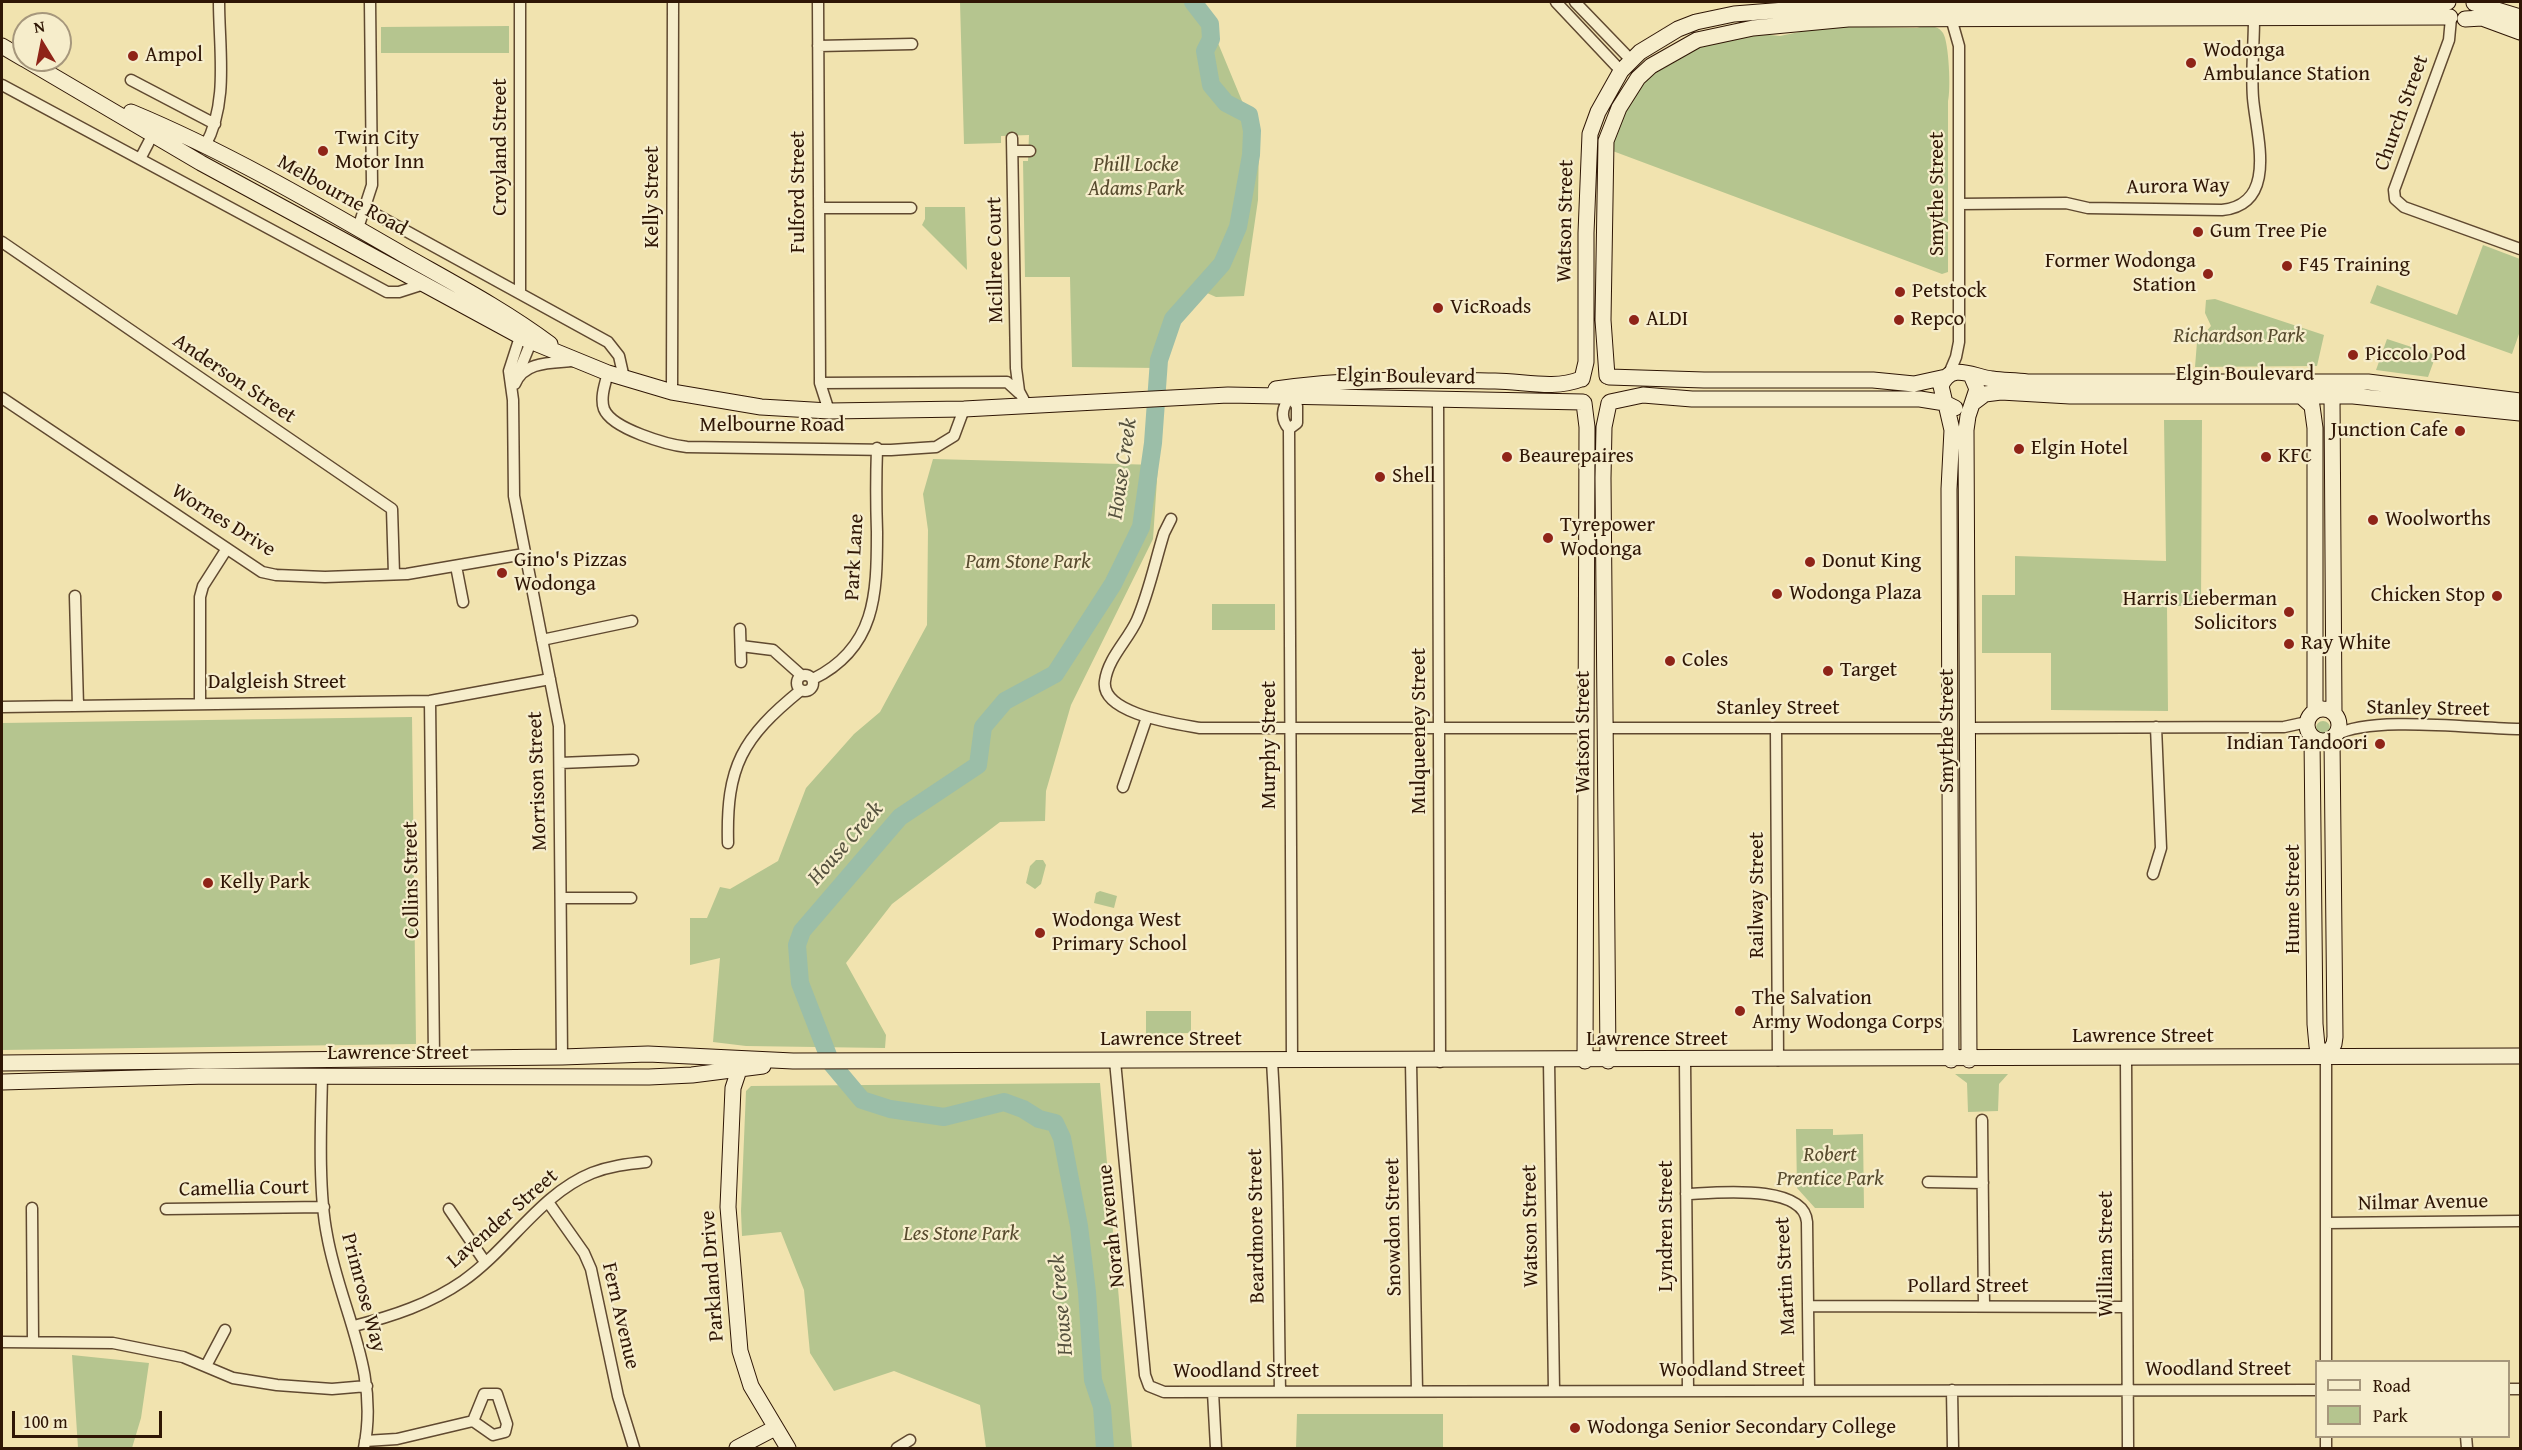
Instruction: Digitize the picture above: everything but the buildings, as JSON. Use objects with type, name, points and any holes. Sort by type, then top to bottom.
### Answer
[{"type":"main road","points":[[2412,11],[2450,2],[2448,9],[2458,18]]},
{"type":"main road","points":[[2458,18],[2474,12],[2474,2],[2520,17]]},
{"type":"main road","points":[[2254,8],[2277,3],[2350,12]]},
{"type":"main road","points":[[1638,78],[1626,65],[1662,38],[1696,22],[1734,14],[1848,8],[1959,14],[2182,12],[2254,8],[2350,12],[2412,11],[2458,18],[2482,18],[2520,32]]},
{"type":"main road","name":"Watson Street","points":[[1608,376],[1603,340],[1604,157],[1613,119],[1638,78],[1666,55],[1697,40],[1848,8]]},
{"type":"main road","name":"Watson Street","points":[[1581,379],[1586,362],[1587,153],[1593,123],[1626,65]]},
{"type":"main road","name":"Melbourne Road","points":[[49,72],[201,163],[420,276],[502,309],[528,336],[571,358],[609,373],[672,392],[710,400],[812,411],[964,409],[1024,401],[1175,398]]},
{"type":"main road","name":"Melbourne Road","points":[[87,93],[205,146],[358,228],[420,276]]},
{"type":"main road","points":[[201,163],[205,146]]},
{"type":"main road","points":[[1587,153],[1604,157]]},
{"type":"main road","points":[[1586,233],[1603,231]]},
{"type":"main road","points":[[1960,371],[1970,374],[1977,389],[1972,403],[1959,408],[1946,403],[1920,399],[1702,399],[1648,395],[1594,408],[1583,402],[1577,390],[1581,379],[1595,372],[1608,376],[1704,380],[1873,380],[1914,384],[1947,377],[1960,371]]},
{"type":"main road","name":"Elgin Boulevard","points":[[1970,374],[1993,380],[2032,382],[2317,381],[2379,383],[2520,401]]},
{"type":"main road","points":[[1608,376],[1614,390],[1609,403]]},
{"type":"main road","points":[[1946,403],[1941,389],[1947,377]]},
{"type":"main road","name":"Elgin Boulevard","points":[[1175,398],[1325,390],[1397,380],[1513,381],[1556,385],[1581,379]]},
{"type":"main road","points":[[1397,380],[1398,392],[1403,400]]},
{"type":"main road","points":[[2317,381],[2325,385],[2332,396],[2332,635],[2334,713],[2339,721],[2334,737],[2322,742],[2311,726],[2325,709],[2334,713]]},
{"type":"main road","name":"Elgin Boulevard","points":[[1325,390],[1403,400],[1583,402]]},
{"type":"main road","name":"Elgin Boulevard","points":[[1972,403],[1985,394],[2001,392],[2052,396],[2332,396],[2364,397],[2520,413]]},
{"type":"main road","name":"Hume Street","points":[[2301,396],[2310,402],[2313,410],[2315,636],[2311,726],[2315,818],[2315,1024],[2317,1046],[2326,1057],[2334,1044],[2335,1023],[2334,737]]},
{"type":"main road","name":"Watson Street","points":[[1583,402],[1587,427],[1585,1060]]},
{"type":"main road","name":"Watson Street","points":[[1608,1061],[1603,478],[1604,427],[1609,403]]},
{"type":"main road","name":"Smythe Street","points":[[1946,403],[1952,430],[1949,489],[1951,1060]]},
{"type":"main road","name":"Smythe Street","points":[[1970,1060],[1970,688],[1966,425],[1972,403]]},
{"type":"main road","points":[[1586,478],[1603,478]]},
{"type":"main road","points":[[1949,489],[1968,488]]},
{"type":"main road","points":[[2315,493],[2332,493]]},
{"type":"main road","points":[[1586,541],[1604,541]]},
{"type":"main road","points":[[1950,548],[1968,548]]},
{"type":"main road","points":[[2315,578],[2331,579]]},
{"type":"main road","points":[[2315,636],[2332,635]]},
{"type":"main road","points":[[1950,688],[1970,688]]},
{"type":"main road","points":[[1586,694],[1605,694]]},
{"type":"main road","points":[[1586,728],[1605,728]]},
{"type":"main road","points":[[1951,728],[1969,728]]},
{"type":"main road","points":[[1586,765],[1605,765]]},
{"type":"main road","points":[[1951,790],[1970,789]]},
{"type":"main road","points":[[2315,818],[2333,818]]},
{"type":"main road","points":[[2316,937],[2335,936]]},
{"type":"main road","points":[[1951,990],[1970,990]]},
{"type":"main road","points":[[1586,1014],[1608,1014]]},
{"type":"main road","points":[[2315,1024],[2335,1023]]},
{"type":"main road","name":"Lawrence Street","points":[[2,1063],[562,1057],[648,1054],[732,1067]]},
{"type":"main road","name":"Lawrence Street","points":[[2,1082],[207,1076],[562,1075],[649,1077],[793,1062],[866,1061],[1440,1062],[2520,1056]]},
{"type":"main road","points":[[434,1057],[434,1075]]},
{"type":"main road","points":[[562,1057],[562,1075]]},
{"type":"main road","points":[[322,1058],[322,1076]]},
{"type":"main road","points":[[207,1060],[207,1076]]},
{"type":"main road","name":"Parkland Drive","points":[[732,1067],[728,1207],[736,1320],[745,1371],[788,1449]]},
{"type":"main road","points":[[737,1449],[775,1428]]},
{"type":"street","points":[[205,146],[215,124],[219,99],[219,2]]},
{"type":"street","points":[[358,228],[372,185],[370,2]]},
{"type":"street","name":"Croyland Street","points":[[520,2],[520,293]]},
{"type":"street","name":"Kelly Street","points":[[672,392],[674,2]]},
{"type":"street","name":"Fulford Street","points":[[812,411],[820,383],[818,2]]},
{"type":"street","points":[[1558,2],[1626,65]]},
{"type":"street","points":[[1575,2],[1626,65]]},
{"type":"street","name":"Aurora Way","points":[[1959,204],[2066,203],[2088,208],[2222,210],[2240,206],[2253,195],[2259,179],[2259,140],[2253,98],[2254,8]]},
{"type":"street","name":"Smythe Street","points":[[1947,377],[1956,357],[1959,342],[1959,14]]},
{"type":"street","name":"Church Street","points":[[2458,18],[2394,190],[2395,199],[2404,207],[2520,249]]},
{"type":"street","points":[[818,46],[912,44]]},
{"type":"street","points":[[131,80],[215,124]]},
{"type":"street","points":[[2,85],[387,291],[399,292],[420,276]]},
{"type":"street","points":[[140,159],[153,134]]},
{"type":"street","name":"Mcillree Court","points":[[1012,138],[1016,368],[1024,401]]},
{"type":"street","points":[[1014,151],[1030,151]]},
{"type":"street","points":[[819,208],[911,208]]},
{"type":"street","name":"Melbourne Road","points":[[366,209],[608,342],[619,356],[624,378]]},
{"type":"street","name":"Anderson Street","points":[[2,242],[392,509],[394,574]]},
{"type":"street","name":"Morrison Street","points":[[513,400],[528,336]]},
{"type":"street","name":"Morrison Street","points":[[528,336],[509,368],[513,400],[514,496],[559,726],[562,1057]]},
{"type":"street","name":"Smythe Street","points":[[1959,342],[1970,374]]},
{"type":"street","points":[[516,384],[522,373],[531,367],[571,358]]},
{"type":"street","points":[[999,382],[1009,378],[1016,368]]},
{"type":"street","name":"Melbourne Road","points":[[609,373],[603,402],[608,415],[643,435],[666,443],[696,447],[940,446],[955,434],[964,409]]},
{"type":"street","points":[[999,382],[1013,385],[1024,401]]},
{"type":"street","name":"Melbourne Road","points":[[820,383],[999,382]]},
{"type":"street","name":"Fulford Street","points":[[820,383],[829,411]]},
{"type":"street","name":"Murphy Street","points":[[1289,392],[1283,405],[1284,423],[1290,429],[1292,1061]]},
{"type":"street","name":"Wornes Drive","points":[[2,398],[262,572],[276,575],[325,577],[423,573],[524,554]]},
{"type":"street","name":"Mulqueeney Street","points":[[1438,400],[1440,1062]]},
{"type":"street","name":"Park Lane","points":[[813,679],[831,670],[848,654],[858,641],[874,605],[877,581],[877,448]]},
{"type":"street","points":[[1171,519],[1164,533],[1136,622],[1108,671],[1105,681],[1110,696],[1123,708],[1147,717],[1200,728],[1586,728]]},
{"type":"street","points":[[200,703],[200,597],[203,586],[226,550]]},
{"type":"street","points":[[456,566],[463,602]]},
{"type":"street","points":[[75,596],[78,706]]},
{"type":"street","points":[[542,640],[632,621]]},
{"type":"street","points":[[740,628],[741,662]]},
{"type":"street","points":[[728,843],[731,785],[743,750],[771,714],[801,690],[810,690],[813,679],[808,675],[801,675],[773,650],[741,646]]},
{"type":"street","points":[[801,675],[797,681],[801,690]]},
{"type":"street","name":"Dalgleish Street","points":[[2,707],[430,701],[550,679]]},
{"type":"street","name":"Collins Street","points":[[430,701],[434,1057]]},
{"type":"street","points":[[1123,787],[1147,717]]},
{"type":"street","points":[[1969,728],[2311,726]]},
{"type":"street","name":"Stanley Street","points":[[2334,737],[2362,726],[2469,726],[2520,729]]},
{"type":"street","points":[[2152,874],[2160,848],[2156,727]]},
{"type":"street","name":"Stanley Street","points":[[1605,728],[1951,728]]},
{"type":"street","name":"Railway Street","points":[[1776,729],[1778,1060]]},
{"type":"street","points":[[560,763],[633,760]]},
{"type":"street","points":[[561,898],[631,898]]},
{"type":"street","name":"Hume Street","points":[[2326,1057],[2326,1360]]},
{"type":"street","name":"William Street","points":[[2126,1059],[2128,1449]]},
{"type":"street","name":"Watson Street","points":[[1549,1060],[1554,1390]]},
{"type":"street","name":"Norah Avenue","points":[[1115,1061],[1145,1375],[1149,1386]]},
{"type":"street","name":"Beardmore Street","points":[[1272,1061],[1276,1096],[1275,1137],[1281,1275],[1278,1330],[1281,1391]]},
{"type":"street","name":"Lyndren Street","points":[[1685,1061],[1688,1390]]},
{"type":"street","name":"Snowdon Street","points":[[1411,1062],[1417,1391]]},
{"type":"street","name":"Primrose Way","points":[[322,1076],[324,1208],[331,1258],[354,1326],[367,1386],[364,1445]]},
{"type":"street","points":[[1982,1120],[1984,1306]]},
{"type":"street","name":"Lavender Street","points":[[354,1326],[394,1316],[433,1299],[464,1280],[548,1202],[592,1173],[614,1166],[646,1162]]},
{"type":"street","points":[[1928,1182],[1983,1183]]},
{"type":"street","name":"Martin Street","points":[[1686,1194],[1771,1196],[1795,1201],[1803,1207],[1807,1222],[1809,1390]]},
{"type":"street","name":"Fern Avenue","points":[[548,1202],[584,1252],[591,1269],[618,1396],[634,1449]]},
{"type":"street","points":[[32,1208],[33,1341]]},
{"type":"street","name":"Camellia Court","points":[[166,1209],[324,1208]]},
{"type":"street","points":[[449,1209],[485,1262]]},
{"type":"street","name":"Nilmar Avenue","points":[[2326,1223],[2520,1221]]},
{"type":"street","name":"Pollard Street","points":[[1809,1306],[2127,1307]]},
{"type":"street","points":[[206,1366],[225,1330]]},
{"type":"street","points":[[2,1342],[113,1343],[183,1357],[233,1378],[277,1385],[332,1389],[367,1386]]},
{"type":"street","name":"Woodland Street","points":[[1149,1386],[1164,1392],[2315,1390]]},
{"type":"street","points":[[1952,1390],[1953,1449]]},
{"type":"street","points":[[1213,1392],[1216,1449]]},
{"type":"street","points":[[364,1445],[473,1421]]},
{"type":"street","points":[[897,1449],[910,1440]]},
{"type":"green space","name":"Phill Locke Adams Park","points":[[960,2],[1201,2],[1259,142],[1258,200],[1244,296],[1216,297],[1198,289],[1173,319],[1157,368],[1072,367],[1070,277],[1025,277],[1023,161],[1028,161],[1029,135],[1001,136],[1001,143],[964,144]]},
{"type":"green space","points":[[1926,25],[1938,28],[1943,33],[1948,56],[1948,272],[1942,274],[1610,150],[1619,123],[1635,95],[1651,75],[1684,52],[1713,43],[1761,34],[1780,36],[1828,26],[1917,28]]},
{"type":"green space","points":[[509,26],[509,53],[381,53],[381,27]]},
{"type":"green space","points":[[925,207],[965,207],[967,270],[922,225],[925,219]]},
{"type":"green space","points":[[2483,245],[2520,259],[2520,331],[2512,354],[2370,303],[2377,285],[2457,315]]},
{"type":"green space","name":"Richardson Park","points":[[2215,299],[2324,335],[2317,366],[2195,367],[2197,342],[2211,326],[2205,313],[2206,300]]},
{"type":"green space","points":[[2387,339],[2436,355],[2428,377],[2376,370]]},
{"type":"green space","points":[[2164,420],[2202,420],[2201,606],[2167,606],[2168,711],[2051,710],[2051,653],[1982,653],[1982,595],[2015,595],[2015,556],[2166,561]]},
{"type":"green space","name":"Pam Stone Park","points":[[933,459],[1158,465],[1153,539],[1071,705],[1046,791],[1045,821],[1000,822],[892,904],[846,963],[886,1035],[885,1048],[746,1046],[713,1042],[720,958],[690,965],[690,918],[707,918],[720,887],[730,889],[778,861],[806,788],[854,734],[880,712],[927,625],[928,530],[923,494]]},
{"type":"green space","points":[[1212,604],[1275,604],[1275,630],[1212,630]]},
{"type":"green space","name":"Kelly Park","points":[[412,717],[416,1044],[2,1050],[2,723]]},
{"type":"green space","points":[[2323,721],[2328,723],[2330,728],[2328,733],[2323,735],[2318,733],[2316,728],[2318,723]]},
{"type":"green space","points":[[1036,860],[1043,860],[1046,865],[1041,884],[1035,889],[1026,883],[1030,866]]},
{"type":"green space","points":[[1100,891],[1117,896],[1114,908],[1094,903],[1096,893]]},
{"type":"green space","points":[[1146,1011],[1191,1011],[1191,1033],[1146,1034]]},
{"type":"green space","points":[[1955,1074],[2008,1074],[1999,1084],[1998,1111],[1968,1112],[1967,1083]]},
{"type":"green space","name":"Les Stone Park","points":[[1100,1083],[1132,1448],[986,1448],[980,1405],[894,1371],[834,1391],[810,1353],[804,1290],[781,1232],[742,1236],[746,1091],[751,1086]]},
{"type":"green space","name":"Robert Prentice Park","points":[[1796,1129],[1833,1129],[1833,1135],[1863,1134],[1864,1208],[1815,1208],[1797,1188]]},
{"type":"green space","points":[[72,1355],[149,1363],[141,1418],[132,1448],[78,1448]]},
{"type":"green space","points":[[1297,1414],[1443,1414],[1443,1448],[1296,1448]]},
{"type":"waterway","name":"House Creek","points":[[1105,1448],[1102,1407],[1093,1380],[1087,1292],[1079,1226],[1062,1138],[1055,1123],[1039,1119],[1023,1109],[1004,1102],[944,1117],[890,1109],[862,1100],[831,1063],[800,983],[797,945],[802,931],[900,817],[978,765],[983,727],[1005,701],[1055,674],[1113,584],[1141,527],[1153,443],[1159,360],[1173,319],[1222,264],[1238,227],[1251,155],[1252,131],[1249,115],[1226,103],[1211,85],[1205,51],[1211,39],[1210,24],[1193,2]]},
{"type":"place","name":"Ampol","points":[[133,56]]},
{"type":"place","name":"Wodonga Ambulance Station","points":[[2191,63]]},
{"type":"place","name":"Twin City Motor Inn","points":[[323,151]]},
{"type":"place","name":"Gum Tree Pie","points":[[2198,232]]},
{"type":"place","name":"F45 Training","points":[[2287,266]]},
{"type":"place","name":"Former Wodonga Station","points":[[2208,274]]},
{"type":"place","name":"Petstock","points":[[1900,292]]},
{"type":"place","name":"VicRoads","points":[[1438,308]]},
{"type":"place","name":"ALDI","points":[[1634,320]]},
{"type":"place","name":"Repco","points":[[1899,320]]},
{"type":"place","name":"Piccolo Pod","points":[[2353,355]]},
{"type":"place","name":"Junction Cafe","points":[[2460,431]]},
{"type":"place","name":"Elgin Hotel","points":[[2019,449]]},
{"type":"place","name":"Beaurepaires","points":[[1507,457]]},
{"type":"place","name":"KFC","points":[[2266,457]]},
{"type":"place","name":"Shell","points":[[1380,477]]},
{"type":"place","name":"Woolworths","points":[[2373,520]]},
{"type":"place","name":"Tyrepower Wodonga","points":[[1548,538]]},
{"type":"place","name":"Donut King","points":[[1810,562]]},
{"type":"place","name":"Gino's Pizzas Wodonga","points":[[502,573]]},
{"type":"place","name":"Wodonga Plaza","points":[[1777,594]]},
{"type":"place","name":"Chicken Stop","points":[[2497,596]]},
{"type":"place","name":"Harris Lieberman Solicitors","points":[[2289,612]]},
{"type":"place","name":"Ray White","points":[[2289,644]]},
{"type":"place","name":"Coles","points":[[1670,661]]},
{"type":"place","name":"Target","points":[[1828,671]]},
{"type":"place","name":"Indian Tandoori","points":[[2380,744]]},
{"type":"place","name":"Kelly Park","points":[[208,883]]},
{"type":"place","name":"Wodonga West Primary School","points":[[1040,933]]},
{"type":"place","name":"The Salvation Army Wodonga Corps","points":[[1740,1011]]},
{"type":"place","name":"Wodonga Senior Secondary College","points":[[1575,1428]]}]
